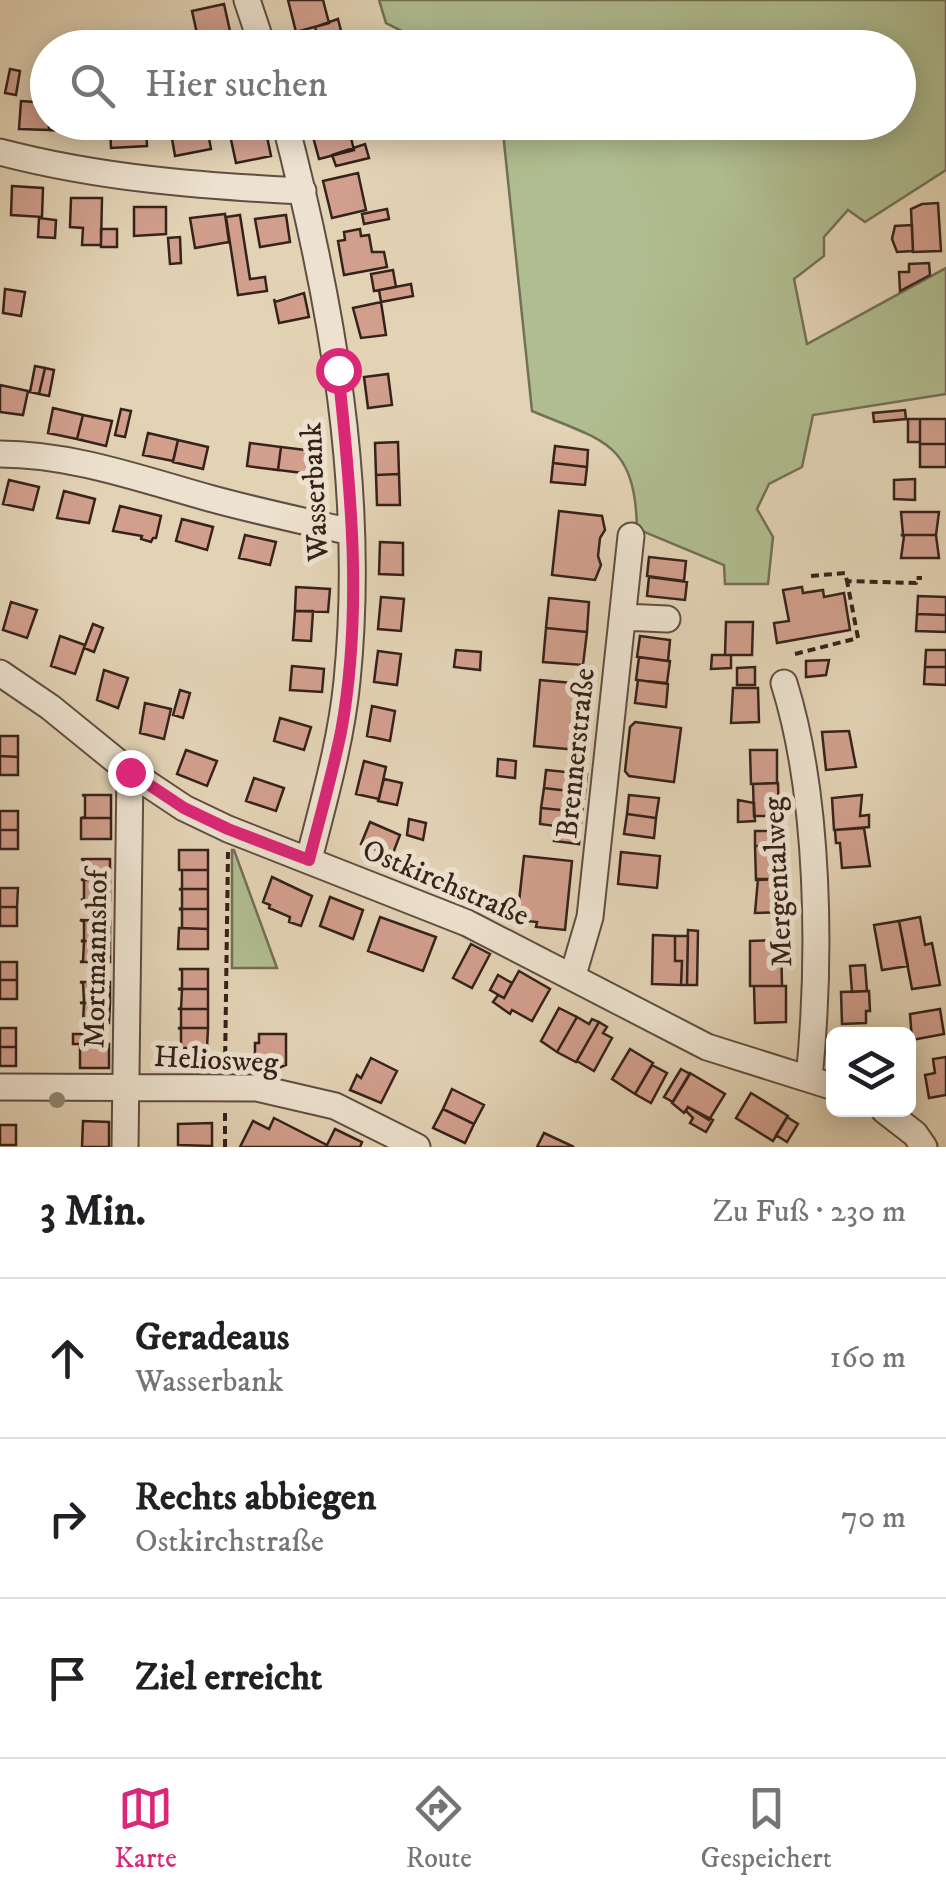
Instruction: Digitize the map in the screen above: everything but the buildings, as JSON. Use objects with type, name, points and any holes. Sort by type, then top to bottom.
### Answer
[{"type":"street","points":[[247,0],[257,30]]},
{"type":"street","name":"Wasserbank","points":[[290,140],[338,370],[351,532],[348,679],[341,731],[309,860]]},
{"type":"street","points":[[0,152],[119,176],[303,191]]},
{"type":"street","points":[[0,454],[76,462],[240,507],[351,532]]},
{"type":"street","name":"Brennerstraße","points":[[573,975],[590,917],[631,536]]},
{"type":"street","points":[[623,617],[668,619]]},
{"type":"street","name":"Ostkirchstraße","points":[[0,673],[184,808],[467,923],[706,1047],[821,1083]]},
{"type":"street","name":"Mergentalweg","points":[[784,683],[800,733],[814,888],[814,1028],[821,1083]]},
{"type":"street","name":"Mortmannshof","points":[[125,1147],[130,772]]},
{"type":"street","name":"Heliosweg","points":[[0,1087],[258,1088],[334,1106],[417,1147]]},
{"type":"street","points":[[893,1117],[915,1134],[924,1147]]},
{"type":"path","points":[[795,654],[858,638],[845,573],[811,576]]},
{"type":"path","points":[[847,581],[916,583],[916,578],[922,578]]},
{"type":"path","points":[[225,1147],[228,829]]},
{"type":"green space","points":[[379,0],[946,0],[946,170],[865,222],[848,210],[824,237],[824,256],[794,279],[807,344],[946,268],[946,394],[813,415],[802,467],[769,484],[757,509],[773,537],[768,584],[725,584],[724,565],[637,529],[635,500],[622,461],[596,438],[532,411],[504,140],[916,140],[916,30],[400,30],[386,23]]},
{"type":"green space","points":[[234,850],[277,968],[232,968]]},
{"type":"route","points":[[130,772],[184,808],[309,860],[341,731],[348,679],[351,532],[338,370]]}]
